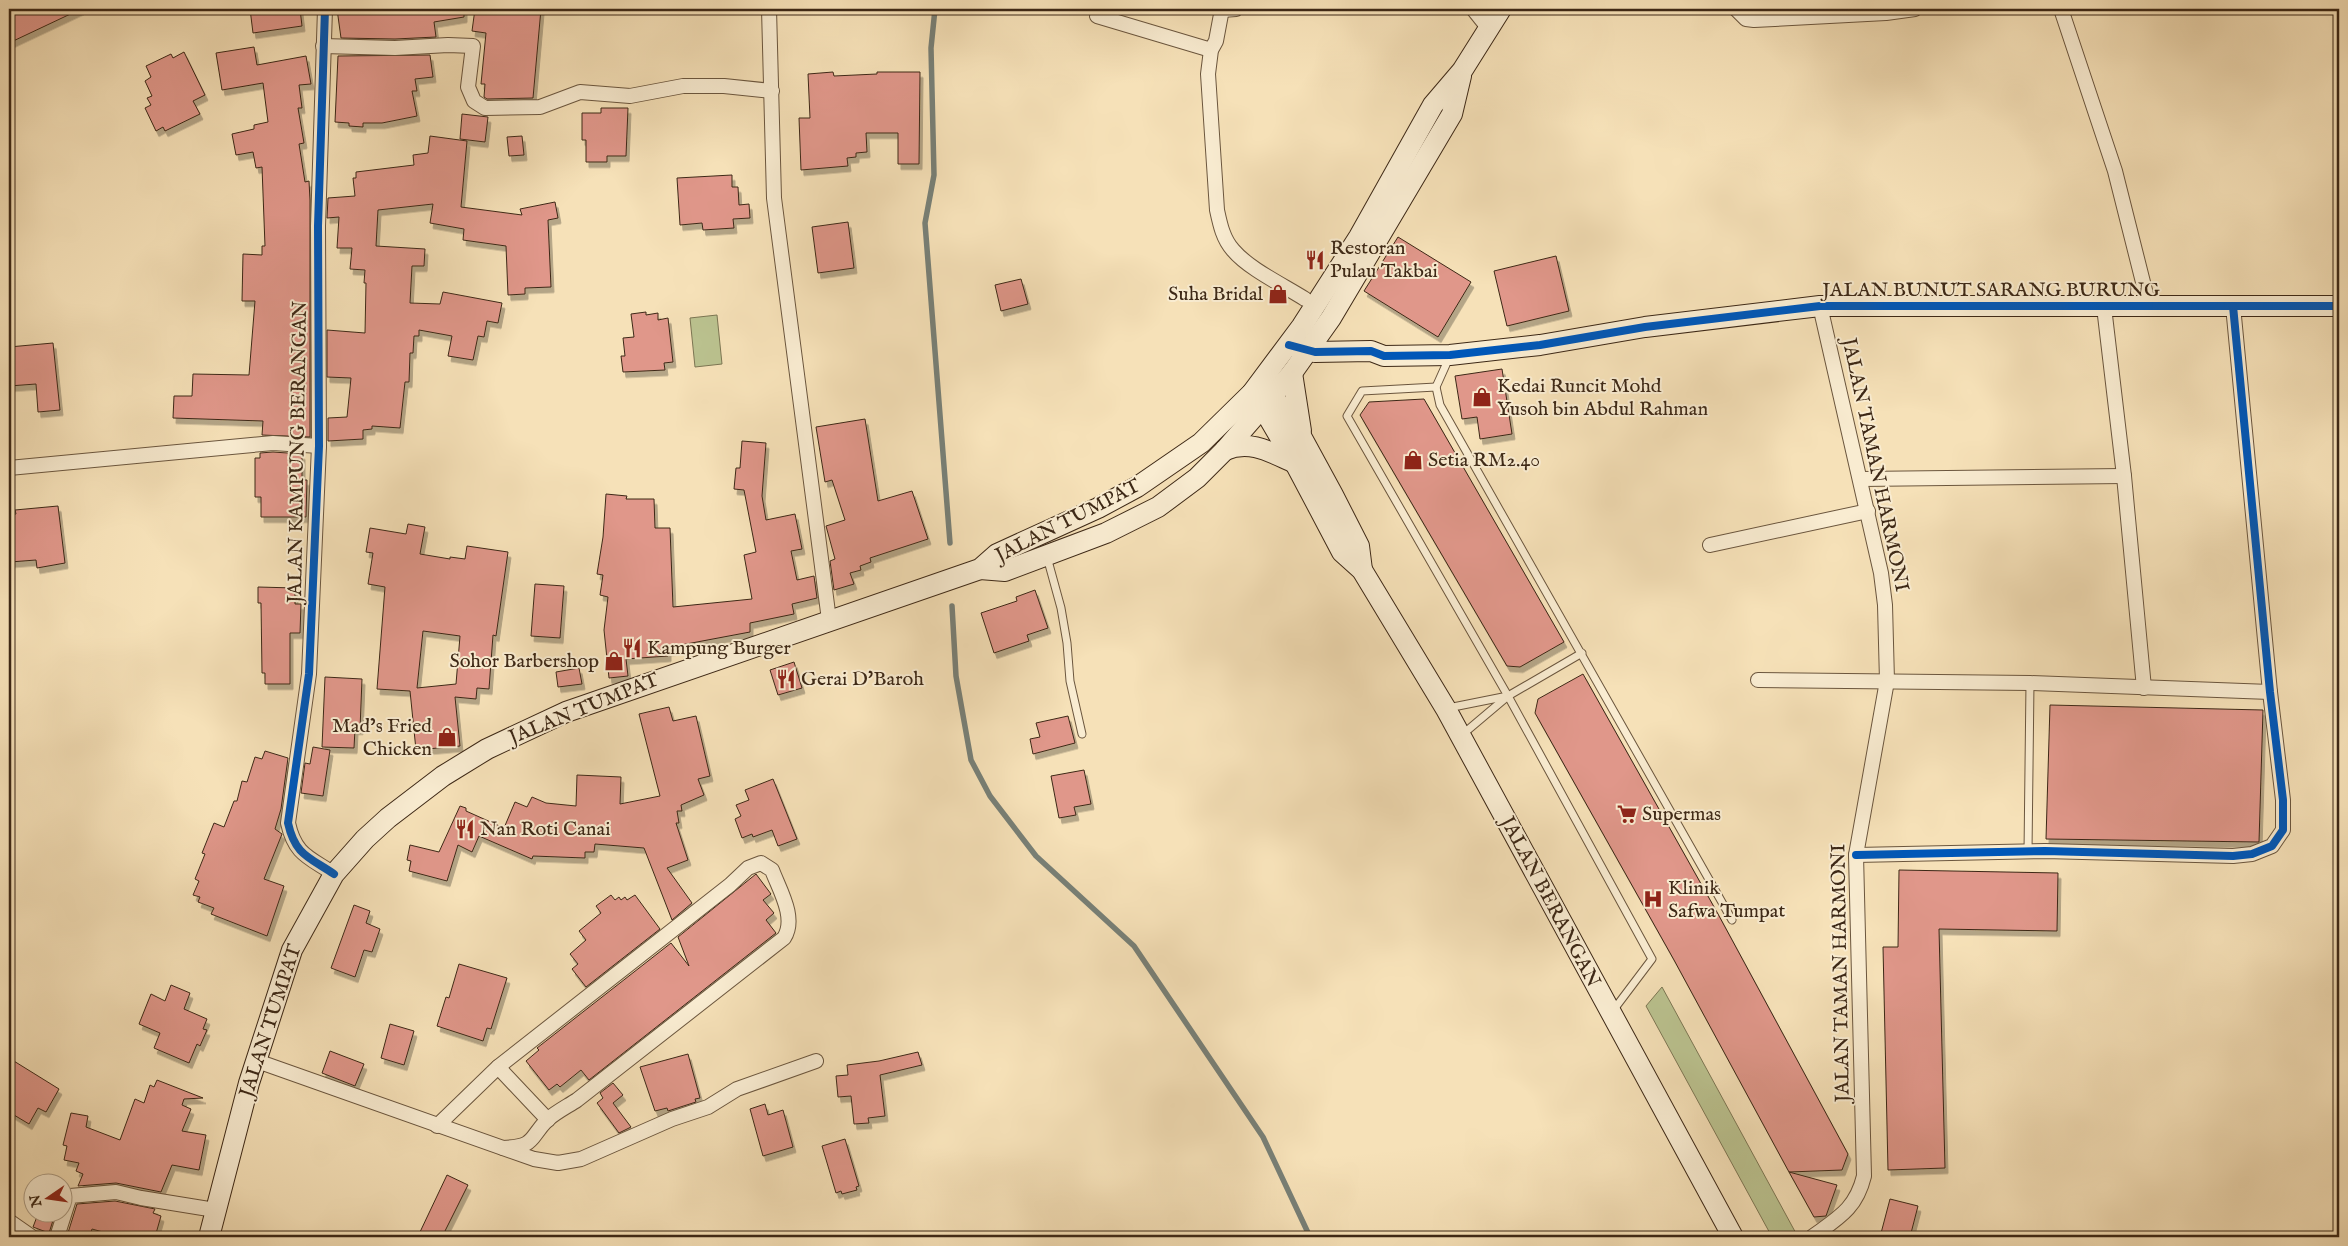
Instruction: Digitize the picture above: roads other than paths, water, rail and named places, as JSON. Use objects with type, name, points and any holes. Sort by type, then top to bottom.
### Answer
[{"type":"main road","name":"JALAN TUMPAT","points":[[1294,357],[1433,105],[1462,71],[1501,9]]},
{"type":"main road","name":"JALAN TUMPAT","points":[[980,569],[1005,571],[1047,557],[1106,533],[1158,507],[1197,478],[1225,450],[1263,394],[1294,357],[1324,327],[1452,114],[1462,71]]},
{"type":"main road","points":[[1201,444],[1304,299],[1333,264],[1359,237]]},
{"type":"main road","name":"JALAN BUNUT SARANG BURUNG","points":[[1294,357],[1347,352],[1371,352],[1384,356],[1450,355],[1540,345],[1645,327],[1820,306],[2339,306]]},
{"type":"main road","points":[[1324,327],[1328,339],[1336,348],[1347,352]]},
{"type":"main road","name":"JALAN BUNUT SARANG BURUNG","points":[[1294,357],[1337,365],[1372,363],[1384,356]]},
{"type":"main road","points":[[1294,357],[1302,438]]},
{"type":"main road","name":"JALAN TUMPAT","points":[[209,1237],[249,1083],[292,950],[334,874],[365,839],[408,802],[443,776],[487,749],[566,712],[980,569],[997,554],[1098,508],[1137,487],[1201,444],[1263,394]]},
{"type":"main road","name":"JALAN BERANGAN","points":[[1263,394],[1302,438],[1359,546],[1362,570]]},
{"type":"main road","name":"JALAN BERANGAN","points":[[1263,394],[1295,463],[1342,552],[1362,570],[1446,709],[1733,1237]]},
{"type":"main road","points":[[1225,450],[1238,444],[1262,448],[1295,463]]},
{"type":"street","name":"JALAN KAMPUNG BERANGAN","points":[[325,9],[318,226],[319,446],[309,674],[288,823],[291,838],[297,850],[334,874]]},
{"type":"street","points":[[769,9],[774,198],[829,620]]},
{"type":"street","points":[[1227,9],[1211,50],[1208,74],[1217,210],[1222,232],[1232,250],[1245,261],[1304,299]]},
{"type":"street","points":[[1473,9],[1489,29]]},
{"type":"street","points":[[1736,9],[1746,19],[1754,20],[1886,13],[1915,9]]},
{"type":"street","points":[[2061,9],[2115,171],[2149,306]]},
{"type":"street","points":[[1097,16],[1211,50]]},
{"type":"street","points":[[323,46],[395,48],[448,45],[473,46],[468,87],[474,101],[486,108],[540,107],[580,92],[630,96],[683,86],[724,86],[772,91]]},
{"type":"street","name":"JALAN TAMAN HARMONI","points":[[1812,1237],[1850,1209],[1860,1193],[1864,1176],[1856,855],[1887,681],[1885,605],[1881,573],[1820,306]]},
{"type":"street","points":[[1856,855],[2028,852],[2234,856],[2252,854],[2272,846],[2282,830],[2283,800],[2270,692],[2233,306]]},
{"type":"street","points":[[2104,307],[2124,476],[2144,688]]},
{"type":"street","points":[[9,468],[273,442],[319,446]]},
{"type":"street","points":[[1861,479],[2124,476]]},
{"type":"street","points":[[1710,545],[1868,511]]},
{"type":"street","points":[[1758,680],[2030,683],[2270,692]]},
{"type":"street","points":[[437,1126],[498,1067],[730,885],[748,868],[761,863],[772,870],[787,911],[789,925],[784,938],[577,1100],[548,1120],[532,1142],[521,1147],[503,1148]]},
{"type":"street","points":[[257,1061],[437,1126],[546,1162],[574,1161],[672,1119],[708,1107],[737,1089],[816,1061]]},
{"type":"street","points":[[498,1067],[548,1120]]},
{"type":"street","points":[[57,1237],[70,1196],[116,1192],[215,1210]]},
{"type":"street","points":[[9,1221],[32,1237]]},
{"type":"lane","points":[[1450,355],[1436,387],[1440,405],[1732,920]]},
{"type":"lane","points":[[1436,387],[1362,391],[1347,416],[1508,696],[1652,959],[1611,1014]]},
{"type":"lane","points":[[1047,557],[1061,608],[1067,643],[1070,681],[1082,734]]},
{"type":"lane","points":[[1460,736],[1508,696],[1582,653]]},
{"type":"lane","points":[[2028,852],[2030,683]]},
{"type":"lane","points":[[1446,709],[1508,696]]},
{"type":"waterway","points":[[935,9],[931,48],[934,175],[925,223],[950,543]]},
{"type":"waterway","points":[[952,606],[956,676],[971,760],[990,796],[1036,856],[1134,946],[1263,1137],[1310,1237]]},
{"type":"place","name":"Restoran Pulau Takbai","points":[[1315,260]]},
{"type":"place","name":"Suha Bridal","points":[[1278,294]]},
{"type":"place","name":"Kedai Runcit Mohd Yusoh bin Abdul Rahman","points":[[1482,397]]},
{"type":"place","name":"Setia RM2.40","points":[[1413,460]]},
{"type":"place","name":"Kampung Burger","points":[[632,648]]},
{"type":"place","name":"Sohor Barbershop","points":[[614,661]]},
{"type":"place","name":"Gerai D'Baroh","points":[[786,679]]},
{"type":"place","name":"Mad’s Fried Chicken","points":[[447,737]]},
{"type":"place","name":"Supermas","points":[[1627,814]]},
{"type":"place","name":"Nan Roti Canai","points":[[465,829]]},
{"type":"place","name":"Klinik Safwa Tumpat","points":[[1653,899]]}]
